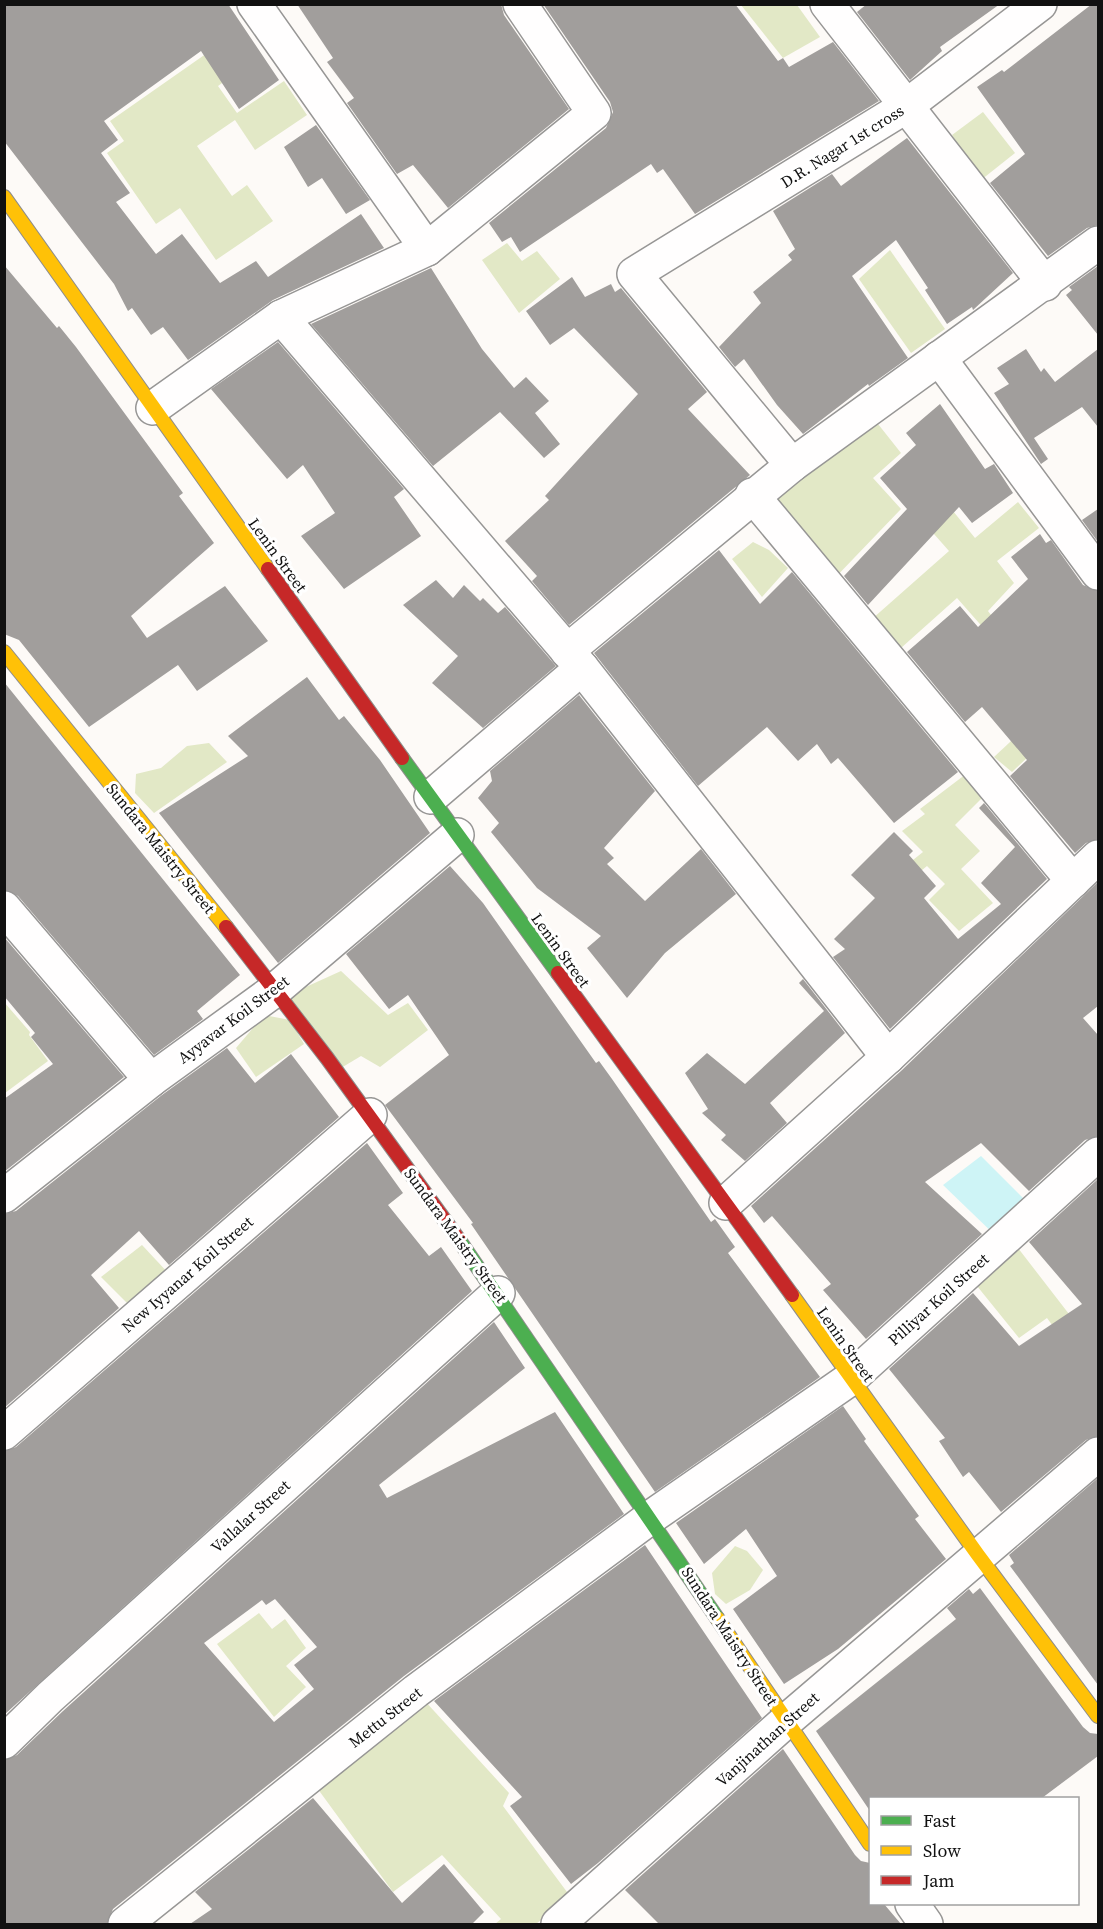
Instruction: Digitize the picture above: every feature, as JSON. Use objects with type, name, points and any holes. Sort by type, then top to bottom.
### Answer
[{"type":"street","points":[[254,4],[427,249]]},
{"type":"street","points":[[153,408],[281,317],[427,249],[594,113],[520,4]]},
{"type":"street","points":[[826,4],[1045,284]]},
{"type":"street","name":"D.R. Nagar 1st cross","points":[[792,465],[634,274],[905,107],[1040,4]]},
{"type":"street","name":"Lenin Street","points":[[4,197],[457,835],[726,1203],[978,1555],[1098,1716]]},
{"type":"street","points":[[431,797],[752,495],[939,358],[1045,284],[1098,243]]},
{"type":"street","points":[[281,317],[574,660],[888,1057]]},
{"type":"street","points":[[939,358],[1098,573]]},
{"type":"street","points":[[752,495],[1073,881]]},
{"type":"street","name":"Sundara Maistry Street","points":[[4,652],[275,990],[370,1115],[498,1293],[869,1843]]},
{"type":"street","name":"Ayyavar Koil Street","points":[[4,1196],[151,1080],[275,990],[457,835]]},
{"type":"street","points":[[726,1203],[888,1057],[1098,857]]},
{"type":"street","points":[[4,908],[151,1080]]},
{"type":"street","name":"New Iyyanar Koil Street","points":[[4,1434],[370,1115]]},
{"type":"street","name":"Pilliyar Koil Street","points":[[651,1517],[850,1378],[1098,1154]]},
{"type":"street","name":"Vallalar Street","points":[[4,1742],[50,1697],[498,1293]]},
{"type":"street","name":"Vanjinathan Street","points":[[578,1918],[786,1721],[1098,1454]]},
{"type":"street","name":"Mettu Street","points":[[124,1924],[416,1691],[651,1517]]},
{"type":"street","points":[[913,1905],[926,1924]]},
{"type":"green space","points":[[741,5],[797,5],[820,37],[783,58]]},
{"type":"green space","points":[[210,51],[229,78],[218,86],[237,113],[284,81],[307,115],[255,150],[235,120],[197,146],[232,196],[247,185],[273,221],[216,260],[180,208],[156,224],[107,153],[124,141],[110,121]]},
{"type":"green space","points":[[983,112],[1015,153],[981,180],[952,135]]},
{"type":"green space","points":[[507,243],[522,261],[537,251],[560,279],[519,313],[482,260]]},
{"type":"green space","points":[[890,250],[945,329],[911,353],[859,279]]},
{"type":"green space","points":[[902,402],[878,424],[901,453],[873,478],[901,509],[831,582],[762,495]]},
{"type":"green space","points":[[944,500],[975,538],[1018,502],[1039,528],[997,561],[1014,583],[988,611],[997,623],[986,631],[957,598],[901,648],[872,619],[949,551],[911,508]]},
{"type":"green space","points":[[753,542],[769,550],[788,568],[762,597],[732,559]]},
{"type":"green space","points":[[1064,723],[1012,772],[994,757],[1026,727]]},
{"type":"green space","points":[[209,743],[227,762],[154,813],[135,793],[136,774],[161,768],[187,746]]},
{"type":"green space","points":[[966,774],[984,796],[955,825],[980,851],[961,869],[993,903],[959,931],[929,900],[945,884],[927,866],[906,883],[898,872],[923,852],[902,831],[925,814],[920,809]]},
{"type":"green space","points":[[341,971],[388,1015],[408,1003],[428,1030],[380,1067],[361,1056],[341,1068],[286,996]]},
{"type":"green space","points":[[4,1002],[30,1032],[29,1035],[48,1061],[5,1093]]},
{"type":"green space","points":[[264,1015],[290,1020],[304,1044],[256,1077],[236,1048]]},
{"type":"green space","points":[[142,1245],[170,1275],[131,1307],[101,1277]]},
{"type":"green space","points":[[1018,1248],[1079,1327],[1063,1340],[1047,1318],[1019,1338],[977,1286]]},
{"type":"green space","points":[[735,1546],[747,1551],[763,1570],[750,1590],[726,1604],[715,1594],[712,1573]]},
{"type":"green space","points":[[259,1613],[272,1629],[285,1619],[306,1648],[286,1666],[306,1687],[274,1717],[217,1644]]},
{"type":"green space","points":[[424,1700],[509,1793],[503,1806],[570,1896],[536,1924],[495,1924],[501,1919],[442,1855],[393,1892],[312,1781]]},
{"type":"water","points":[[981,1156],[1033,1208],[999,1239],[943,1185]]},
{"type":"building","points":[[4,4],[228,4],[279,80],[239,109],[201,51],[104,121],[118,140],[101,153],[130,193],[116,202],[156,254],[182,234],[220,283],[256,261],[268,277],[361,214],[384,248],[273,300],[188,360],[163,327],[151,335],[132,308],[128,311],[114,284],[4,141]]},
{"type":"building","points":[[297,4],[501,4],[504,15],[569,109],[448,208],[413,165],[397,174],[347,103],[354,98],[327,62],[333,58]]},
{"type":"building","points":[[543,4],[735,4],[778,61],[783,58],[789,67],[833,42],[879,101],[695,214],[663,169],[657,173],[651,164],[520,252],[511,237],[502,242],[489,223],[606,128],[613,112],[610,102]]},
{"type":"building","points":[[867,4],[1000,4],[940,47],[942,51],[910,80],[857,12]]},
{"type":"building","points":[[1092,4],[1098,4],[1098,225],[1087,228],[1048,256],[990,183],[1025,154],[977,87],[1002,70],[1004,72]]},
{"type":"building","points":[[316,125],[370,200],[346,214],[322,178],[308,187],[284,147]]},
{"type":"building","points":[[907,138],[1013,273],[973,310],[972,307],[947,324],[925,290],[928,288],[896,240],[852,276],[908,358],[869,386],[868,384],[803,434],[777,405],[744,359],[735,367],[719,347],[761,303],[753,292],[792,260],[788,255],[795,249],[773,211],[832,174],[841,186]]},
{"type":"building","points":[[4,265],[76,347],[183,493],[179,496],[214,543],[131,616],[147,638],[225,586],[268,641],[197,691],[178,665],[89,727],[19,640],[4,634]]},
{"type":"building","points":[[1098,266],[1098,335],[1066,295],[1072,290],[1069,287]]},
{"type":"building","points":[[431,268],[482,349],[514,388],[526,377],[549,401],[535,413],[560,444],[544,458],[500,412],[433,466],[311,324]]},
{"type":"building","points":[[572,277],[585,297],[611,284],[615,292],[621,288],[707,392],[688,409],[750,475],[569,625],[532,581],[537,576],[505,541],[549,500],[545,496],[638,394],[574,328],[550,345],[526,311]]},
{"type":"building","points":[[278,342],[404,489],[394,497],[421,536],[344,589],[301,536],[335,513],[303,465],[287,479],[211,389]]},
{"type":"building","points":[[1026,349],[1041,372],[1044,368],[1055,382],[1098,349],[1098,427],[1082,407],[1034,438],[1048,459],[1041,464],[994,393],[1009,384],[997,368]]},
{"type":"building","points":[[940,404],[985,469],[994,464],[1013,493],[972,523],[959,507],[868,605],[844,576],[907,509],[880,478],[916,445],[906,433]]},
{"type":"building","points":[[1098,509],[1098,542],[1082,520]]},
{"type":"building","points":[[1040,534],[1046,543],[1051,540],[1083,585],[1098,591],[1098,839],[1086,843],[1075,853],[1010,776],[1027,760],[982,707],[965,722],[907,652],[960,606],[978,627],[1028,579],[1011,557]]},
{"type":"building","points":[[719,550],[760,604],[792,572],[958,772],[894,823],[838,758],[831,764],[817,744],[798,761],[767,727],[698,786],[594,653]]},
{"type":"building","points":[[436,580],[453,598],[464,585],[480,601],[483,598],[498,613],[505,607],[556,666],[483,728],[432,683],[458,656],[403,605]]},
{"type":"building","points":[[307,677],[339,720],[344,716],[380,760],[430,833],[278,963],[159,813],[248,756],[228,736]]},
{"type":"building","points":[[4,682],[240,975],[197,1011],[203,1019],[154,1055],[18,896],[4,890]]},
{"type":"building","points":[[579,695],[655,791],[604,848],[614,858],[607,864],[645,901],[701,849],[736,894],[665,953],[627,998],[587,948],[601,936],[537,888],[491,832],[499,823],[478,798],[492,781],[490,771]]},
{"type":"building","points":[[984,803],[1047,879],[890,1029],[833,957],[845,949],[834,939],[875,898],[851,875],[894,832],[913,851],[909,855],[936,886],[924,898],[958,939],[1001,904],[981,883],[1015,847],[979,808]]},
{"type":"building","points":[[450,866],[483,903],[596,1063],[599,1061],[711,1222],[715,1219],[735,1247],[728,1253],[820,1377],[655,1492],[471,1224],[473,1223],[385,1105],[449,1055],[408,995],[389,1009],[346,954]]},
{"type":"building","points":[[1098,882],[1098,1006],[1083,1018],[1098,1035],[1098,1136],[1085,1140],[1029,1191],[981,1143],[925,1182],[982,1234],[866,1339],[823,1290],[831,1284],[772,1216],[764,1223],[751,1206],[901,1071]]},
{"type":"building","points":[[4,937],[124,1077],[4,1172],[4,1099],[53,1064],[31,1037],[35,1033],[4,996]]},
{"type":"building","points":[[803,979],[845,1033],[770,1103],[787,1123],[745,1161],[721,1140],[726,1135],[702,1113],[708,1109],[685,1073],[707,1053],[745,1084],[824,1011],[799,983]]},
{"type":"building","points":[[227,1048],[255,1083],[291,1054],[339,1117],[169,1265],[139,1231],[91,1275],[119,1308],[4,1408],[4,1214],[16,1211],[162,1095]]},
{"type":"building","points":[[367,1143],[403,1193],[388,1205],[429,1256],[441,1247],[472,1291],[4,1715],[4,1451],[16,1447]]},
{"type":"building","points":[[1098,1179],[1098,1436],[1086,1440],[1001,1512],[969,1472],[963,1477],[939,1441],[945,1438],[889,1369],[973,1293],[1019,1346],[1082,1304],[1029,1242]]},
{"type":"building","points":[[494,1322],[525,1368],[379,1485],[387,1498],[555,1412],[624,1514],[404,1676],[113,1909],[107,1924],[4,1924],[4,1760],[17,1755]],"holes":[[[275,1599],[317,1647],[294,1665],[314,1689],[274,1722],[204,1643],[262,1600],[266,1605]]]},
{"type":"building","points":[[843,1406],[866,1439],[864,1441],[919,1516],[915,1519],[946,1559],[838,1649],[784,1684],[733,1609],[777,1576],[746,1529],[704,1564],[676,1523]]},
{"type":"building","points":[[1098,1478],[1098,1685],[1010,1566],[1014,1563],[1009,1555]]},
{"type":"building","points":[[645,1545],[762,1718],[598,1863],[571,1884],[510,1806],[522,1797],[434,1701]]},
{"type":"building","points":[[980,1588],[1083,1727],[1090,1733],[1098,1734],[1098,1756],[1043,1797],[869,1797],[869,1810],[816,1731],[956,1619],[947,1608],[969,1589],[973,1594]]},
{"type":"building","points":[[783,1749],[855,1855],[861,1861],[869,1863],[869,1905],[885,1905],[901,1924],[659,1924],[625,1890]]},
{"type":"building","points":[[313,1798],[402,1903],[444,1864],[484,1912],[472,1924],[190,1924],[212,1909],[195,1892]]},
{"type":"traffic: fast","points":[[402,758],[558,973]]},
{"type":"traffic: fast","points":[[459,1240],[717,1618]]},
{"type":"traffic: slow","points":[[4,197],[268,569]]},
{"type":"traffic: slow","points":[[4,652],[226,927]]},
{"type":"traffic: slow","points":[[792,1295],[978,1555],[1098,1716]]},
{"type":"traffic: slow","points":[[717,1618],[869,1843]]},
{"type":"traffic: jam","points":[[268,569],[402,758]]},
{"type":"traffic: jam","points":[[226,927],[327,1058],[459,1240]]},
{"type":"traffic: jam","points":[[558,973],[792,1295]]}]
